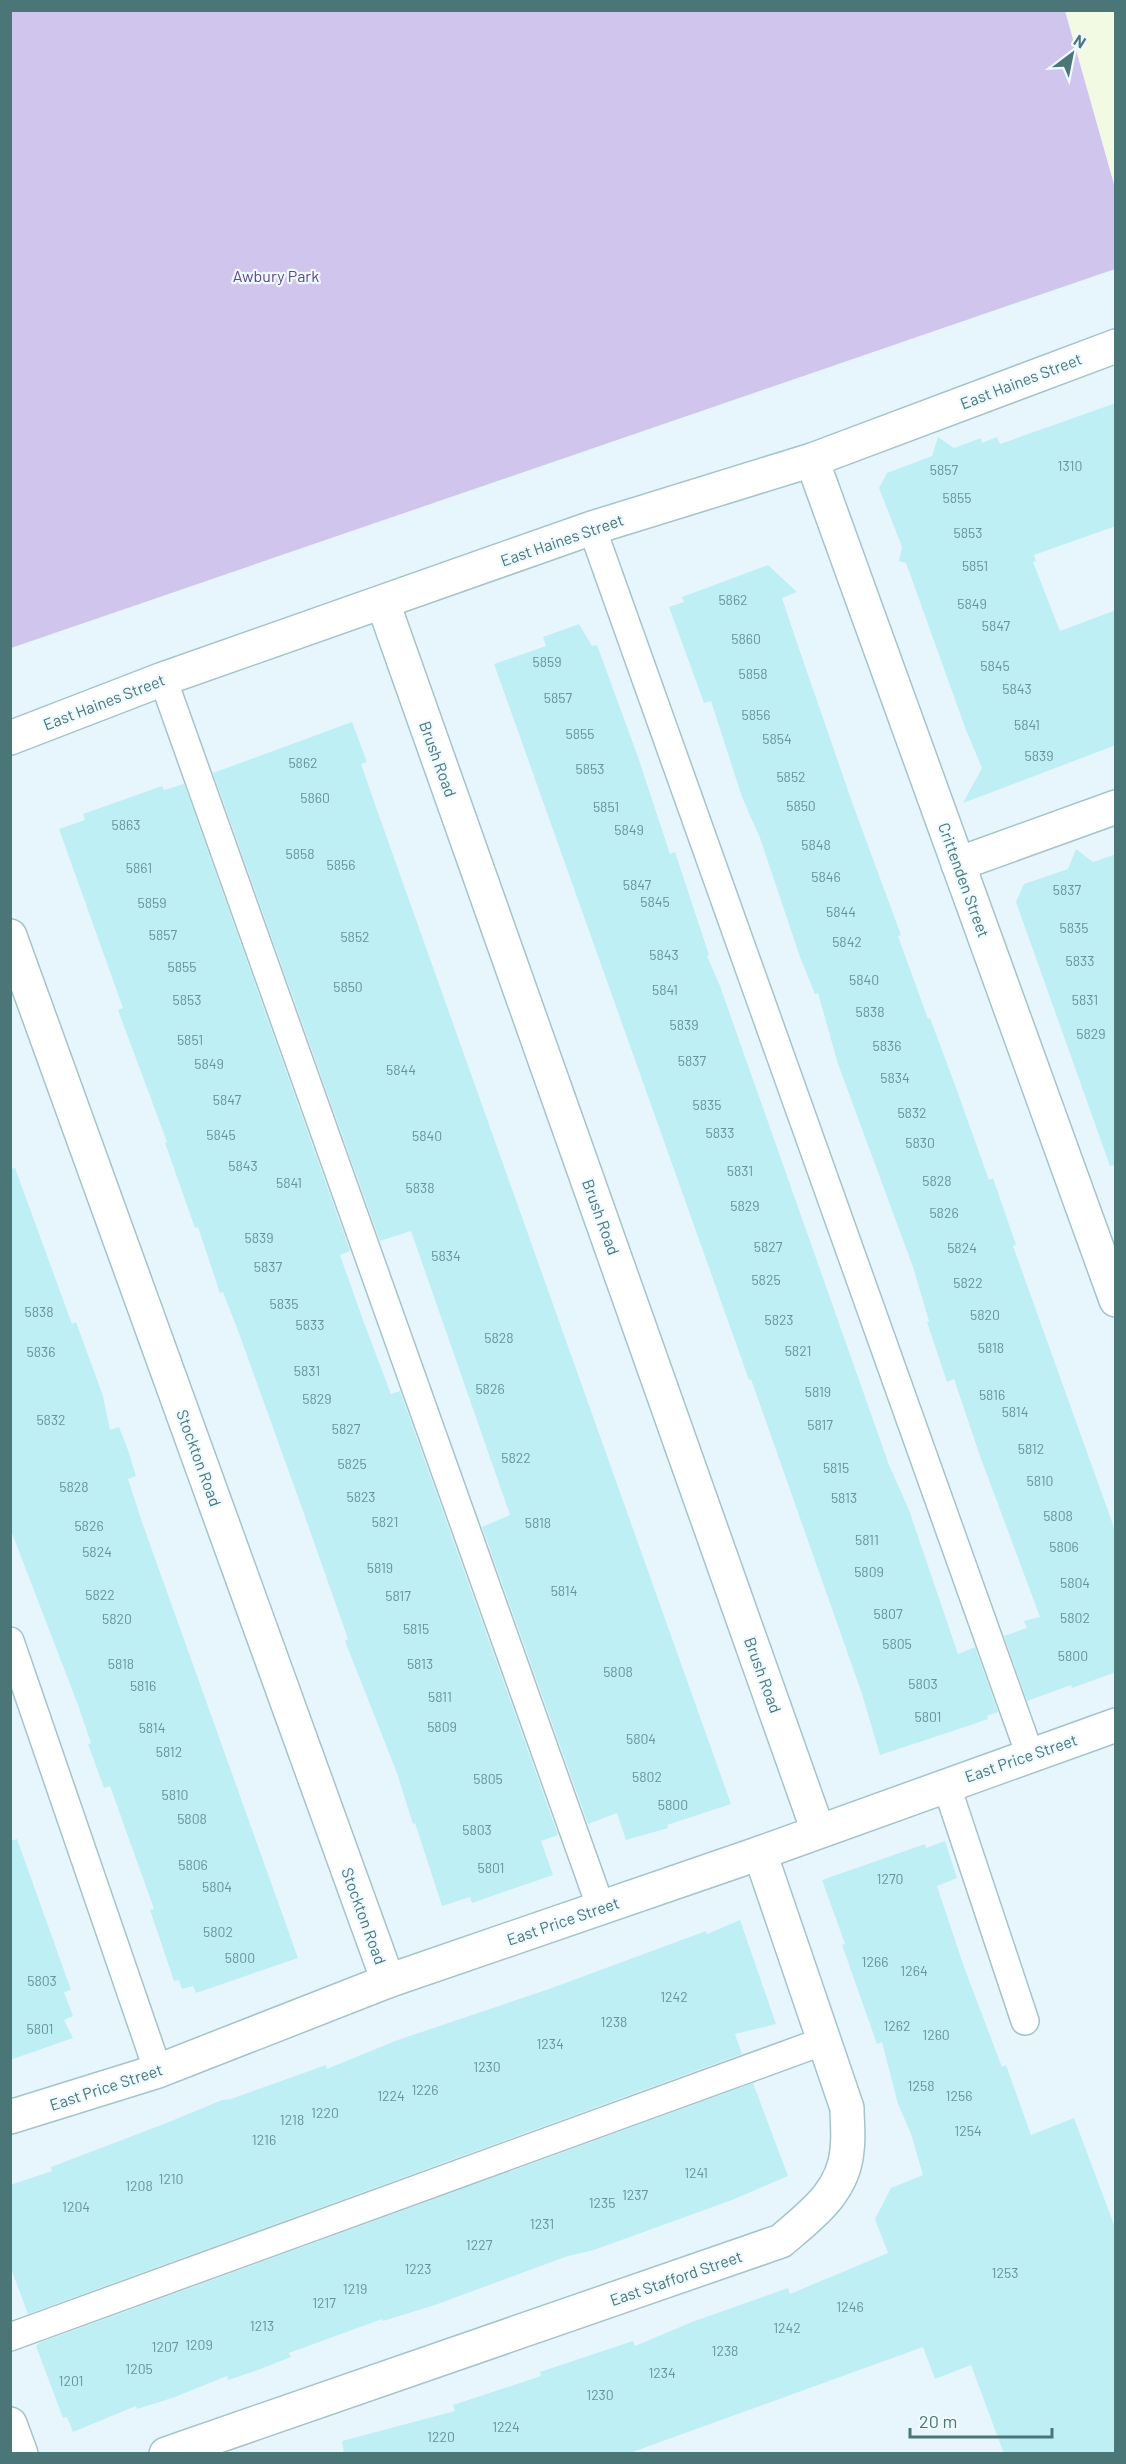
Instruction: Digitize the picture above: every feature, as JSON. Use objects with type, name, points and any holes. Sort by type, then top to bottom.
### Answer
[{"type":"street","name":"East Haines Street","points":[[10,738],[163,679],[592,528],[812,460],[1116,346]]},
{"type":"street","name":"Crittenden Street","points":[[812,460],[958,864],[1108,1255],[1116,1300]]},
{"type":"street","name":"Brush Road","points":[[383,603],[818,1831]]},
{"type":"street","points":[[958,864],[1116,807]]},
{"type":"street","name":"Stockton Road","points":[[10,936],[387,1981]]},
{"type":"street","name":"East Price Street","points":[[10,2117],[158,2071],[387,1981],[760,1853],[946,1784],[1116,1725]]},
{"type":"street","name":"East Stafford Street","points":[[166,2454],[781,2241],[822,2206],[840,2179],[847,2151],[847,2108],[760,1853]]},
{"type":"street","points":[[10,2424],[21,2454]]},
{"type":"lane","points":[[592,528],[1030,1755]]},
{"type":"lane","points":[[163,679],[601,1908]]},
{"type":"lane","points":[[10,1641],[158,2071]]},
{"type":"lane","points":[[946,1784],[1025,2021]]},
{"type":"lane","points":[[10,2337],[824,2041]]},
{"type":"shaded area","points":[[1065,11],[1115,11],[1115,188]]},
{"type":"green space","name":"Awbury Park","points":[[10,11],[1065,11],[1115,188],[1115,269],[11,648]]},
{"type":"building","points":[[1116,403],[1116,526],[1034,555],[1036,561],[1033,562],[1060,631],[1116,610],[1116,745],[963,803],[982,768],[906,563],[899,561],[902,547],[879,488],[887,473],[932,456],[938,437],[954,448],[981,438],[982,443],[997,437],[1000,444]]},
{"type":"building","points":[[768,565],[797,592],[782,598],[796,640],[901,935],[898,936],[928,1019],[930,1018],[989,1180],[993,1178],[1016,1245],[1013,1246],[1116,1533],[1116,1672],[1027,1701],[1004,1636],[1027,1628],[1024,1621],[1040,1617],[954,1379],[947,1382],[927,1322],[929,1321],[913,1267],[838,1064],[818,993],[815,994],[800,957],[760,838],[742,797],[711,701],[704,703],[669,607],[684,602],[682,597]]},
{"type":"building","points":[[579,624],[592,646],[597,645],[670,854],[675,852],[709,955],[707,956],[720,986],[889,1465],[909,1510],[958,1654],[975,1647],[998,1712],[987,1716],[988,1719],[880,1755],[862,1694],[751,1379],[749,1380],[494,664],[546,646],[543,637]]},
{"type":"building","points":[[352,722],[367,762],[361,764],[377,810],[731,1804],[667,1825],[668,1828],[626,1840],[617,1813],[588,1824],[482,1527],[510,1515],[411,1231],[380,1241],[213,773]]},
{"type":"building","points":[[184,784],[350,1251],[340,1255],[363,1320],[391,1394],[400,1391],[558,1835],[541,1841],[553,1875],[472,1903],[470,1897],[442,1906],[397,1773],[345,1641],[348,1639],[240,1336],[223,1292],[220,1293],[198,1227],[195,1228],[165,1143],[167,1142],[118,1010],[123,1008],[59,829],[85,820],[83,814],[162,786],[164,790]]},
{"type":"building","points":[[1076,849],[1093,862],[1116,854],[1116,1165],[1110,1166],[1016,902],[1024,884],[1068,869]]},
{"type":"building","points":[[15,1168],[72,1324],[76,1322],[103,1396],[110,1430],[119,1427],[128,1450],[136,1476],[128,1479],[142,1522],[298,1958],[196,1993],[193,1986],[182,1989],[179,1980],[174,1981],[150,1910],[154,1909],[110,1786],[104,1788],[88,1744],[91,1743],[78,1705],[10,1528],[10,1169]]},
{"type":"building","points":[[17,1839],[71,1990],[64,1992],[73,2016],[64,2020],[73,2038],[10,2060],[10,1841]]},
{"type":"building","points":[[945,1841],[957,1878],[937,1886],[964,1967],[1002,2067],[1006,2065],[1031,2135],[1074,2118],[1116,2230],[1116,2454],[1004,2454],[971,2365],[935,2379],[923,2347],[627,2454],[344,2454],[342,2441],[455,2411],[453,2405],[541,2376],[540,2372],[633,2341],[635,2346],[692,2322],[788,2288],[790,2294],[888,2253],[875,2219],[891,2188],[923,2175],[911,2134],[898,2104],[882,2042],[877,2044],[822,1880],[925,1844],[926,1848]]},
{"type":"building","points":[[740,1920],[776,2024],[735,2034],[742,2054],[28,2314],[10,2266],[10,2185],[52,2171],[51,2167],[222,2100],[231,2099],[326,2065],[327,2069],[395,2041],[549,1989],[706,1931],[707,1934]]},
{"type":"building","points":[[753,2083],[788,2176],[732,2200],[594,2250],[568,2256],[435,2305],[383,2321],[382,2319],[289,2353],[291,2357],[258,2370],[228,2380],[227,2376],[175,2397],[137,2409],[136,2406],[73,2432],[67,2417],[63,2418],[36,2346],[39,2343]]}]
